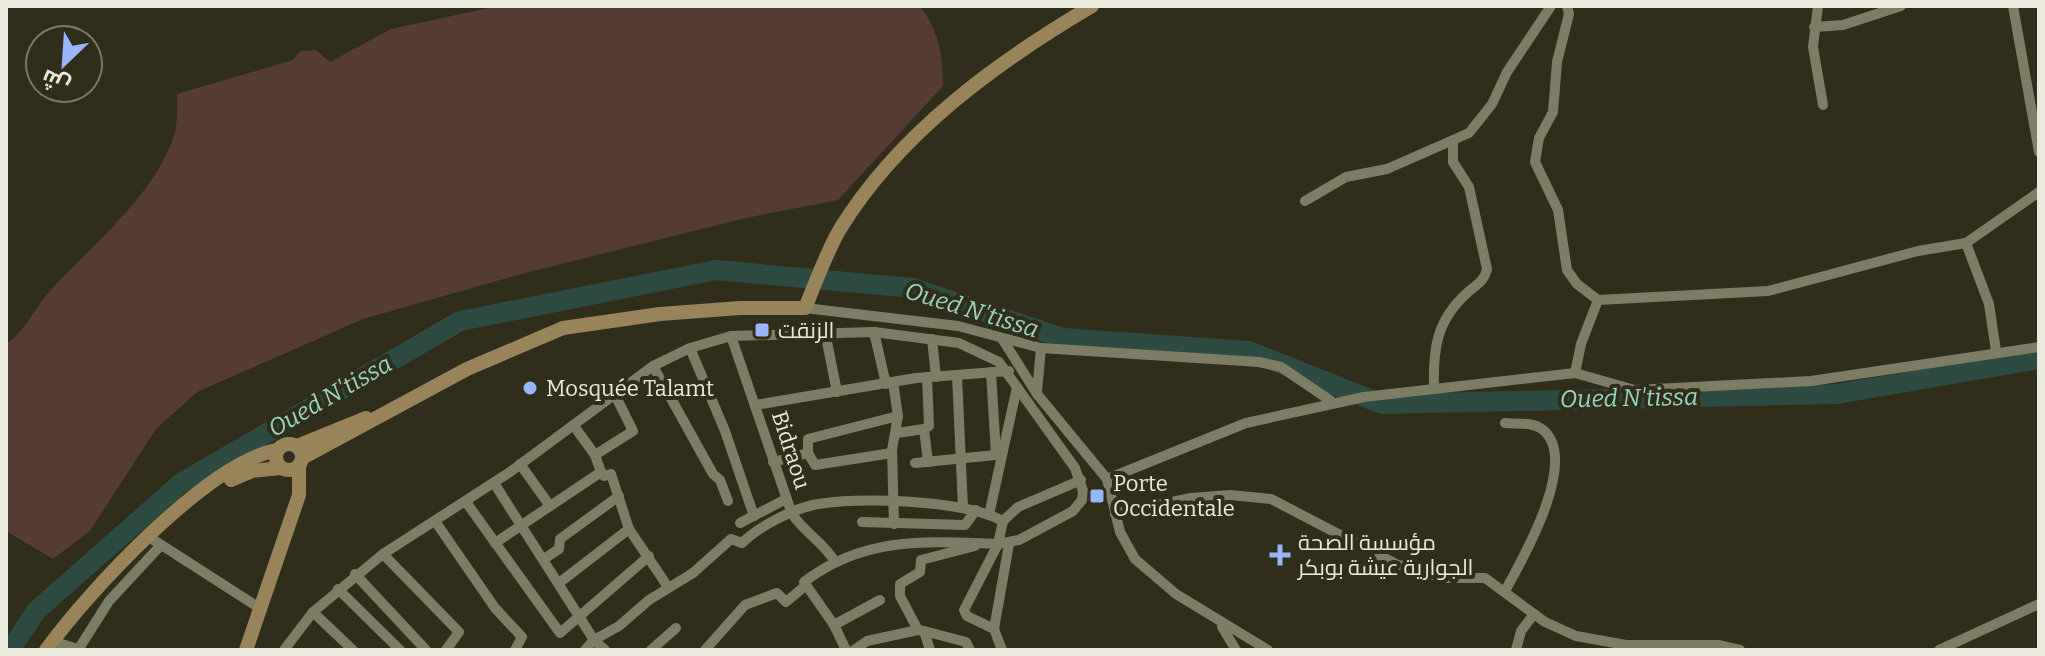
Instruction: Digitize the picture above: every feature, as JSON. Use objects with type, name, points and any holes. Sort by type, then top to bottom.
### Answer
[{"type":"main road","points":[[201,492],[252,471],[282,469],[299,456],[367,426],[378,416],[467,369],[539,336],[576,324],[740,308],[805,308],[840,229],[882,175],[965,91],[1014,55],[1092,6]]},
{"type":"main road","points":[[49,646],[201,492],[232,470],[284,444],[299,456],[301,482],[246,650]]},
{"type":"main road","points":[[277,450],[276,460],[282,469],[294,509]]},
{"type":"street","points":[[1305,201],[1346,177],[1374,173],[1453,143],[1469,133],[1492,104],[1507,72],[1551,6]]},
{"type":"street","points":[[1567,6],[1569,14],[1557,62],[1553,112],[1539,138],[1535,162],[1558,210],[1567,270],[1577,284],[1598,300],[1768,291],[1918,251],[1966,243],[2039,192]]},
{"type":"street","points":[[1818,6],[1813,47],[1823,105]]},
{"type":"street","points":[[1814,27],[1843,25],[1901,6]]},
{"type":"street","points":[[2013,6],[2039,152]]},
{"type":"street","points":[[1434,388],[1437,332],[1464,296],[1483,281],[1487,269],[1469,187],[1453,162],[1453,143]]},
{"type":"street","points":[[1966,243],[1989,304],[1996,351]]},
{"type":"street","points":[[1575,373],[1581,344],[1598,300]]},
{"type":"street","points":[[805,308],[958,326],[1041,348],[1259,362],[1289,371],[1331,401]]},
{"type":"street","points":[[825,332],[837,392]]},
{"type":"street","points":[[874,332],[898,416],[892,453],[894,524]]},
{"type":"street","points":[[284,650],[313,612],[355,574],[383,554],[494,483],[653,366],[690,348],[731,336],[874,332],[932,339],[978,350],[1009,371],[1081,480],[1082,500],[1073,511],[1003,544],[880,546],[860,550],[805,581],[805,586],[786,602],[777,593],[745,605],[705,650]]},
{"type":"street","name":"Bidraou","points":[[731,336],[792,514],[808,536],[826,548],[835,562]]},
{"type":"street","points":[[897,433],[924,429],[930,425],[932,339]]},
{"type":"street","points":[[1002,339],[1037,394],[1107,479],[1125,546],[1135,559],[1218,622],[1268,650]]},
{"type":"street","points":[[1107,479],[1246,423],[1331,401],[1575,373],[1624,388],[1684,389],[1839,378],[1996,351],[2039,347]]},
{"type":"street","points":[[690,348],[754,516]]},
{"type":"street","points":[[1037,394],[1041,348]]},
{"type":"street","points":[[653,366],[713,474],[720,480],[728,501]]},
{"type":"street","points":[[755,405],[931,377],[1009,371]]},
{"type":"street","points":[[915,463],[996,455],[991,372]]},
{"type":"street","points":[[957,375],[963,508]]},
{"type":"street","points":[[989,515],[1017,387]]},
{"type":"street","points":[[595,455],[633,431],[614,393]]},
{"type":"street","points":[[892,453],[816,465],[808,453],[810,437],[898,416]]},
{"type":"street","points":[[1505,423],[1535,425],[1544,430],[1553,449],[1554,461],[1541,518],[1505,591]]},
{"type":"street","points":[[574,426],[595,455],[604,476],[613,475],[629,529],[668,587]]},
{"type":"street","points":[[924,429],[928,462]]},
{"type":"street","points":[[773,462],[808,453]]},
{"type":"street","points":[[520,464],[550,506]]},
{"type":"street","points":[[495,543],[601,472]]},
{"type":"street","points":[[1002,650],[994,629],[1003,521],[1018,507],[1081,480]]},
{"type":"street","points":[[494,483],[594,640],[605,650]]},
{"type":"street","points":[[544,559],[559,549],[560,539],[619,496]]},
{"type":"street","points":[[1115,514],[1191,498],[1271,499],[1396,564],[1443,578],[1485,578],[1559,630],[1591,640],[1651,646],[1718,645],[1740,650]]},
{"type":"street","points":[[740,523],[786,499]]},
{"type":"street","points":[[466,502],[558,633],[649,556]]},
{"type":"street","points":[[585,650],[594,640],[619,626],[668,587],[693,573],[731,539],[742,543],[792,514],[821,504],[895,502],[963,508],[1003,521]]},
{"type":"street","points":[[862,522],[965,525],[976,510]]},
{"type":"street","points":[[435,521],[495,608],[522,637],[515,650]]},
{"type":"street","points":[[559,583],[629,529]]},
{"type":"street","points":[[49,646],[79,650],[109,601],[155,541],[258,607]]},
{"type":"street","points":[[930,650],[900,596],[901,581],[920,572],[921,560],[970,549],[978,543]]},
{"type":"street","points":[[994,629],[967,616],[964,610],[1003,544]]},
{"type":"street","points":[[383,554],[459,632],[446,650]]},
{"type":"street","points":[[355,574],[426,650]]},
{"type":"street","points":[[805,586],[834,625],[846,650]]},
{"type":"street","points":[[338,589],[400,650]]},
{"type":"street","points":[[834,625],[880,600]]},
{"type":"street","points":[[1939,650],[2039,604]]},
{"type":"street","points":[[313,612],[353,650]]},
{"type":"street","points":[[1516,650],[1521,631],[1534,614]]},
{"type":"street","points":[[1218,622],[1236,650]]},
{"type":"street","points":[[651,650],[676,628]]},
{"type":"street","points":[[854,650],[867,641],[921,630],[966,642],[970,650]]},
{"type":"shaded area","points":[[498,6],[920,6],[939,44],[943,86],[838,200],[746,218],[521,274],[363,319],[197,392],[156,429],[90,531],[53,559],[6,531],[6,344],[24,327],[48,293],[136,201],[151,180],[174,136],[177,94],[293,60],[300,51],[316,50],[330,62],[391,29]]},
{"type":"waterway","name":"Oued N'tissa","points":[[10,650],[36,611],[181,483],[460,321],[716,270],[913,288],[1063,338],[1249,351],[1382,404],[1837,394],[2039,359]]},
{"type":"place","name":"الزنقت","points":[[762,330]]},
{"type":"place","name":"Mosquée Talamt","points":[[530,388]]},
{"type":"place","name":"Porte Occidentale","points":[[1097,496]]},
{"type":"place","name":"مؤسسة الصحة الجوارية عيشة بوبكر","points":[[1280,555]]}]
